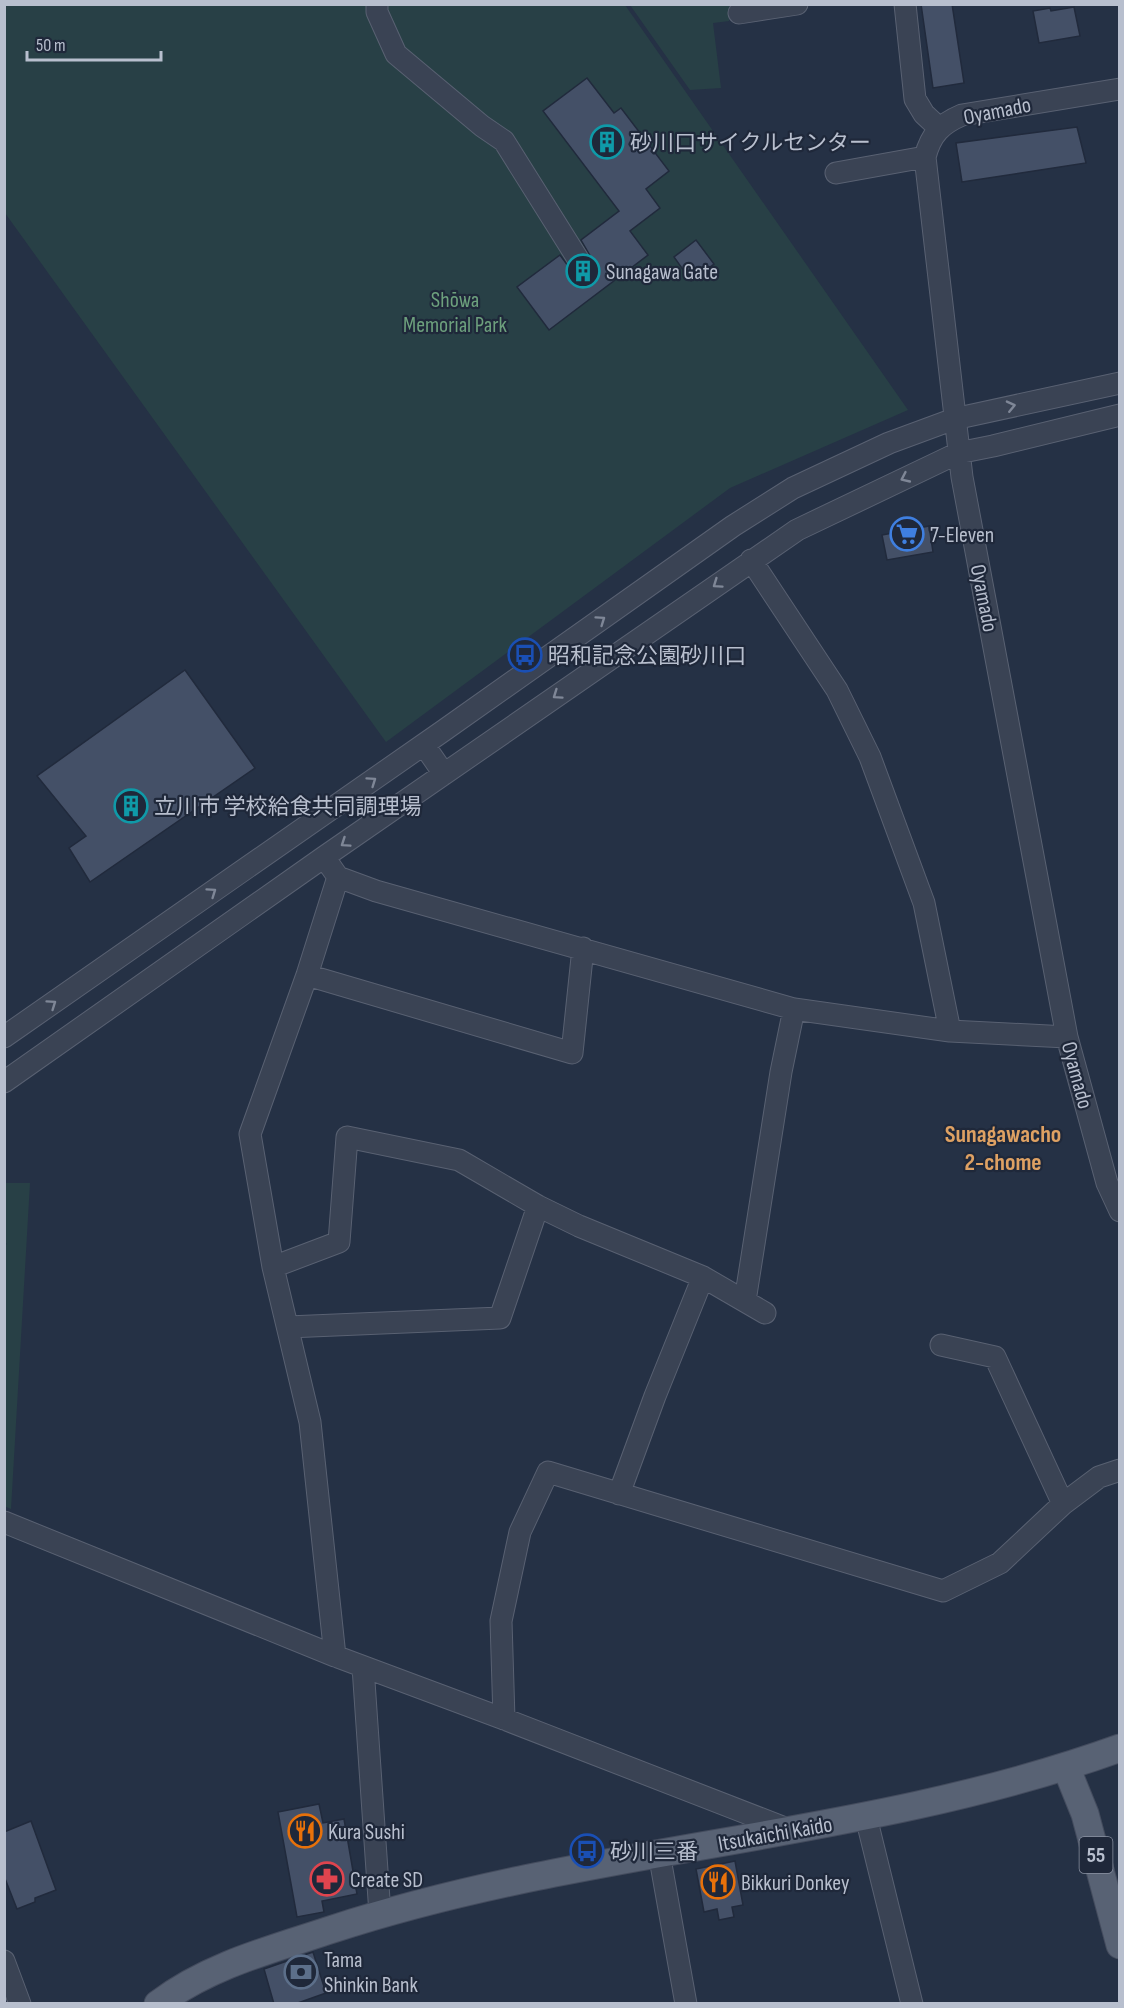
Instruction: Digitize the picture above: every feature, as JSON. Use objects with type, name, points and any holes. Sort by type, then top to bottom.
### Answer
[{"type":"main road","name":"Itsukaichi Kaido","points":[[158,2004],[193,1982],[236,1962],[380,1914],[476,1890],[659,1852],[866,1817],[1066,1767],[1119,1748]]},
{"type":"main road","name":"55","points":[[1066,1767],[1085,1814],[1119,1944]]},
{"type":"street","points":[[377,4],[377,12],[396,54],[482,126],[504,141],[583,267]]},
{"type":"street","points":[[740,13],[797,4]]},
{"type":"street","points":[[905,4],[915,99],[924,114],[939,128]]},
{"type":"street","name":"Oyamado","points":[[1119,89],[962,115],[939,128],[929,143],[925,157],[958,453],[1067,1037],[1107,1183],[1119,1211]]},
{"type":"street","points":[[836,173],[925,157]]},
{"type":"street","points":[[4,1037],[424,745],[733,526],[793,488],[889,443],[954,419],[1119,383]]},
{"type":"street","points":[[4,1082],[324,857],[797,530],[958,453],[1119,415]]},
{"type":"street","points":[[751,560],[837,690],[870,757],[924,903],[950,1031]]},
{"type":"street","points":[[424,745],[444,774]]},
{"type":"street","points":[[324,857],[338,877],[376,891],[794,1009],[950,1031],[1067,1037]]},
{"type":"street","points":[[334,1656],[310,1422],[273,1267],[250,1134],[307,975],[338,877]]},
{"type":"street","points":[[307,975],[572,1053],[583,948]]},
{"type":"street","points":[[745,1301],[781,1072],[794,1009]]},
{"type":"street","points":[[273,1267],[339,1242],[347,1137],[459,1160],[538,1206],[579,1226],[703,1277],[765,1313]]},
{"type":"street","points":[[288,1327],[500,1318],[538,1206]]},
{"type":"street","points":[[619,1494],[655,1396],[703,1277]]},
{"type":"street","points":[[941,1345],[995,1357],[1063,1504]]},
{"type":"street","points":[[504,1719],[501,1621],[520,1532],[548,1472],[944,1591],[1000,1563],[1063,1504],[1099,1477],[1119,1470]]},
{"type":"street","points":[[4,1522],[334,1656],[790,1830]]},
{"type":"street","points":[[363,1667],[380,1914]]},
{"type":"street","points":[[866,1817],[912,2004]]},
{"type":"street","points":[[659,1852],[686,2004]]},
{"type":"street","points":[[4,1961],[20,2004]]},
{"type":"green space","name":"Shōwa Memorial Park","points":[[4,5],[625,5],[908,410],[730,488],[386,742],[5,213]]},
{"type":"green space","points":[[630,5],[729,5],[729,21],[713,23],[721,88],[690,90]]},
{"type":"green space","points":[[5,1183],[30,1183],[11,1509],[4,1506],[4,1246],[7,1244],[4,1241]]},
{"type":"building","points":[[921,4],[952,4],[964,83],[933,88]]},
{"type":"building","points":[[1074,7],[1080,36],[1039,43],[1033,11]]},
{"type":"building","points":[[587,78],[614,113],[621,108],[669,171],[646,189],[660,208],[630,231],[648,255],[549,330],[517,287],[560,255],[577,278],[583,280],[590,277],[596,266],[581,240],[619,211],[543,111]]},
{"type":"building","points":[[1077,127],[1086,163],[962,182],[956,143]]},
{"type":"building","points":[[696,240],[714,264],[691,281],[674,257]]},
{"type":"building","points":[[929,526],[933,552],[887,560],[882,535]]},
{"type":"building","name":"立川市 学校給食共同調理場","points":[[185,670],[255,768],[90,882],[69,848],[86,836],[37,776]]},
{"type":"building","points":[[319,1804],[323,1823],[344,1819],[357,1894],[322,1901],[324,1912],[297,1917],[278,1812]]},
{"type":"building","points":[[31,1821],[56,1890],[35,1898],[35,1902],[17,1909],[4,1876],[4,1832]]},
{"type":"building","points":[[735,1861],[743,1905],[732,1907],[734,1917],[719,1920],[717,1909],[704,1912],[696,1869]]},
{"type":"building","points":[[313,1952],[326,1993],[295,2004],[274,2004],[264,1969]]},
{"type":"place","name":"砂川口サイクルセンター","points":[[607,142]]},
{"type":"place","name":"Sunagawa Gate","points":[[583,271]]},
{"type":"place","name":"7-Eleven","points":[[907,534]]},
{"type":"place","name":"昭和記念公園砂川口","points":[[525,655]]},
{"type":"place","name":"立川市 学校給食共同調理場","points":[[131,806]]},
{"type":"place","name":"Kura Sushi","points":[[305,1831]]},
{"type":"place","name":"砂川三番","points":[[587,1851]]},
{"type":"place","name":"Create SD","points":[[327,1879]]},
{"type":"place","name":"Bikkuri Donkey","points":[[718,1882]]},
{"type":"place","name":"Tama Shinkin Bank","points":[[301,1972]]},
{"type":"district","name":"Sunagawacho 2-chome","points":[[1003,1148]]}]
